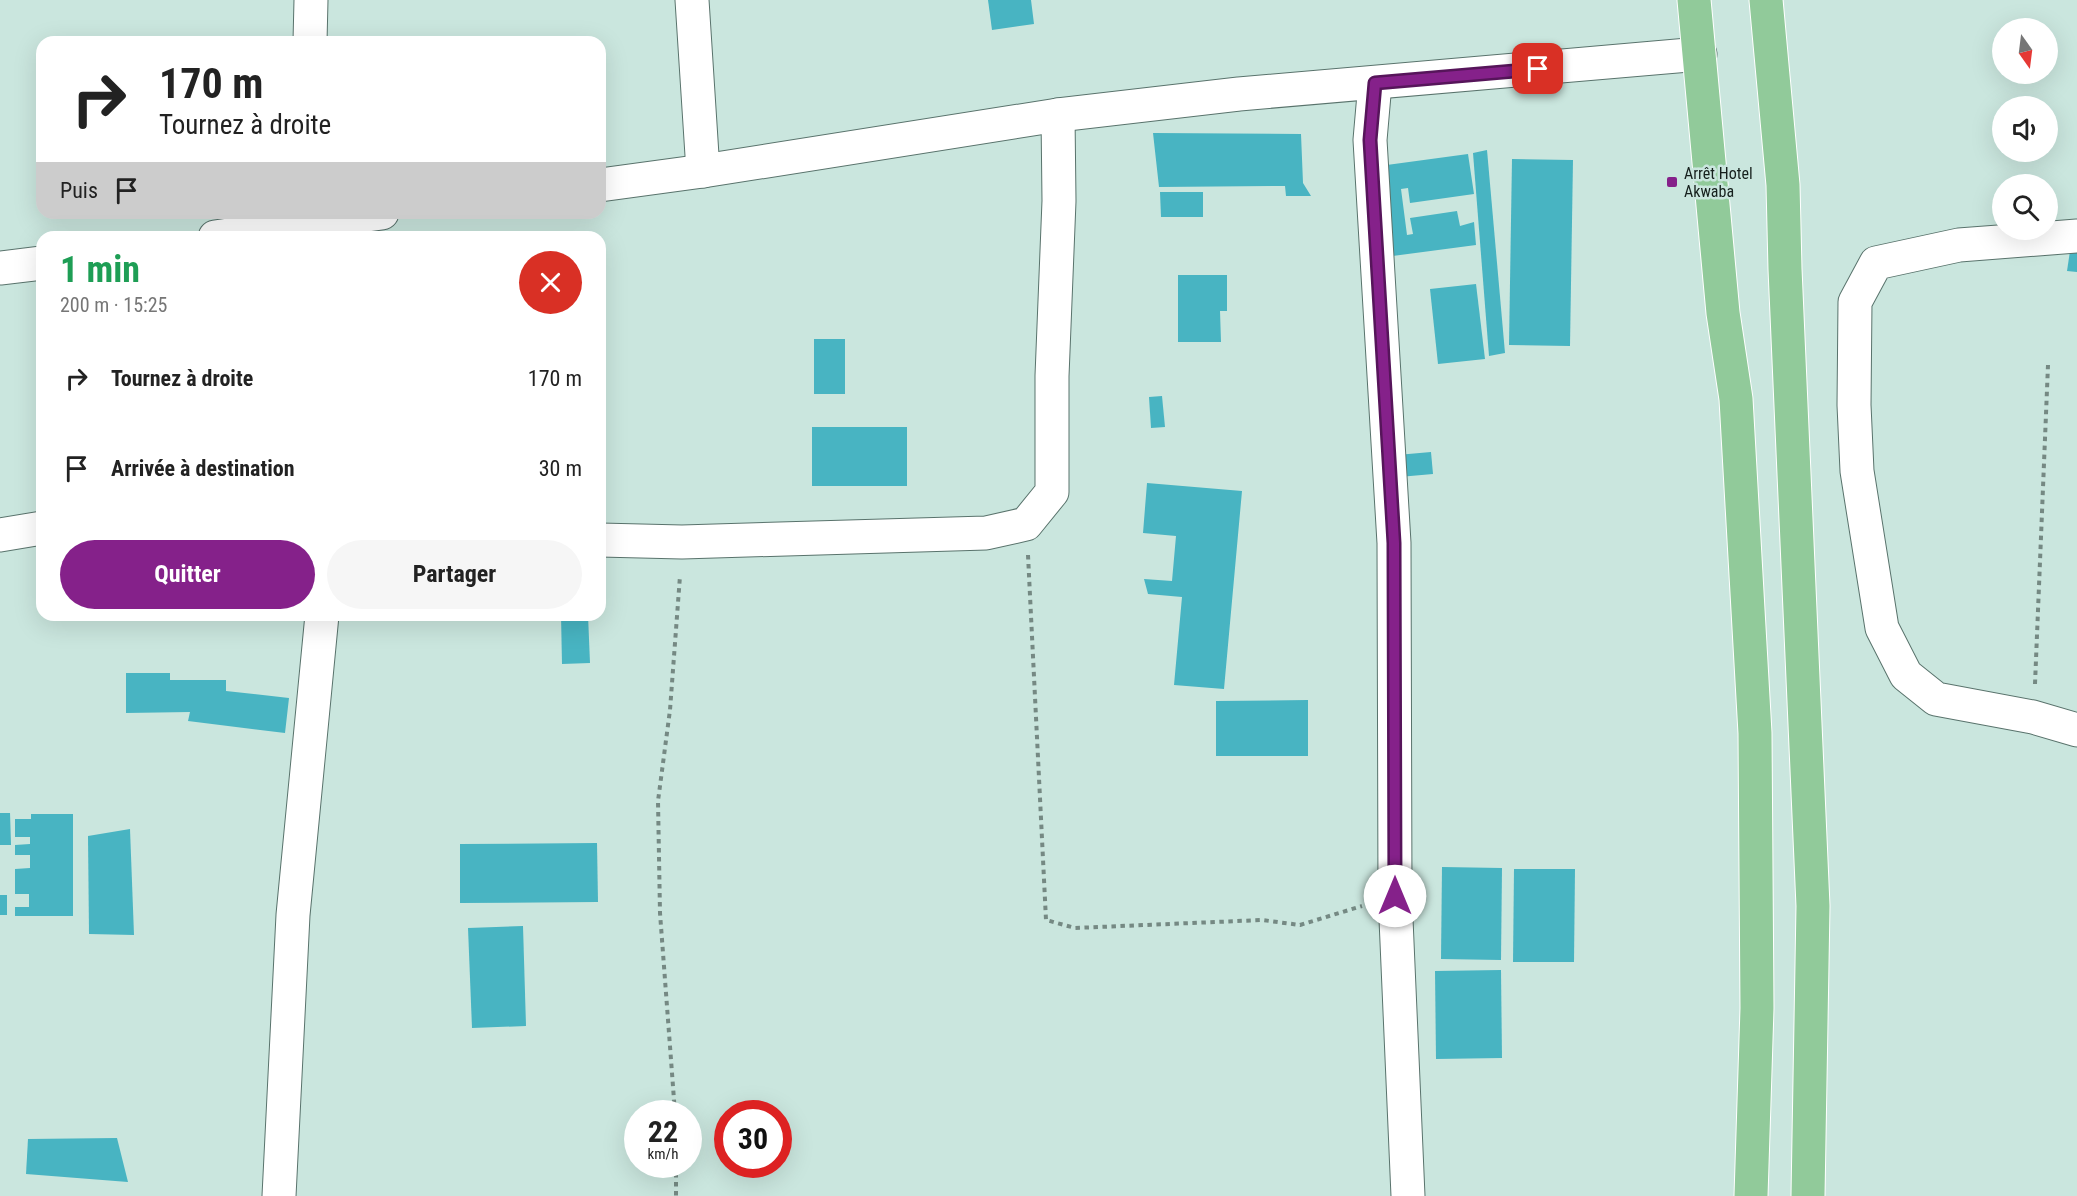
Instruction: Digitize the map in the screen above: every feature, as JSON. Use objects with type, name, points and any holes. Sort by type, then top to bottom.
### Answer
[{"type":"main road","points":[[1694,0],[1722,302],[1736,399],[1755,733],[1757,1008],[1751,1196]]},
{"type":"main road","points":[[1766,0],[1783,185],[1813,906],[1808,1196]]},
{"type":"street","points":[[310,36],[311,0]]},
{"type":"street","points":[[693,0],[703,171]]},
{"type":"street","points":[[606,184],[1058,115],[1239,94],[1700,54]]},
{"type":"street","points":[[1375,83],[1370,140],[1394,543],[1395,896],[1408,1196]]},
{"type":"street","points":[[606,540],[682,542],[986,533],[1026,524],[1052,492],[1054,306],[1059,201],[1058,115]]},
{"type":"street","points":[[258,231],[342,219]]},
{"type":"street","points":[[2077,236],[1959,245],[1876,263],[1855,302],[1854,405],[1857,471],[1882,628],[1906,675],[1936,699],[2033,717],[2077,730]]},
{"type":"street","points":[[0,268],[36,264]]},
{"type":"street","points":[[0,535],[36,529]]},
{"type":"street","points":[[279,1196],[293,915],[322,621]]},
{"type":"path","points":[[2033,717],[2048,365]]},
{"type":"path","points":[[1026,524],[1046,920],[1075,928],[1262,920],[1300,925],[1395,896]]},
{"type":"path","points":[[674,1100],[660,913],[658,801],[670,710],[682,542]]},
{"type":"path","points":[[676,1178],[676,1196]]},
{"type":"building","points":[[988,0],[1031,0],[1034,24],[992,30]]},
{"type":"building","points":[[1153,133],[1301,134],[1303,183],[1311,196],[1286,196],[1285,186],[1159,187]]},
{"type":"building","points":[[1487,150],[1505,353],[1489,356],[1473,153]]},
{"type":"building","points":[[1468,154],[1474,194],[1410,203],[1408,188],[1401,189],[1407,235],[1413,234],[1410,218],[1457,211],[1460,226],[1474,222],[1476,245],[1385,257],[1372,167]]},
{"type":"building","points":[[1512,159],[1573,160],[1570,346],[1509,345]]},
{"type":"building","points":[[1160,192],[1203,192],[1203,217],[1161,217]]},
{"type":"building","points":[[2070,251],[2077,252],[2077,272],[2067,271]]},
{"type":"building","points":[[1178,275],[1227,275],[1227,311],[1220,311],[1221,342],[1178,342]]},
{"type":"building","points":[[1476,284],[1485,359],[1438,364],[1430,289]]},
{"type":"building","points":[[814,339],[845,339],[845,394],[814,394]]},
{"type":"building","points":[[1162,396],[1165,427],[1151,428],[1149,397]]},
{"type":"building","points":[[812,427],[907,427],[907,486],[812,486]]},
{"type":"building","points":[[1431,452],[1433,474],[1399,477],[1397,455]]},
{"type":"building","points":[[1147,483],[1242,491],[1224,689],[1174,685],[1182,597],[1148,594],[1144,579],[1172,581],[1176,536],[1143,533]]},
{"type":"building","points":[[561,621],[588,621],[590,663],[562,664]]},
{"type":"building","points":[[126,673],[170,673],[170,680],[226,680],[226,691],[289,698],[285,733],[188,721],[190,712],[126,713]]},
{"type":"building","points":[[1308,700],[1308,756],[1216,756],[1216,701]]},
{"type":"building","points":[[0,813],[10,813],[11,845],[0,845]]},
{"type":"building","points":[[31,814],[73,814],[73,916],[15,916],[15,907],[29,907],[29,894],[15,894],[15,869],[30,868],[30,855],[15,855],[15,845],[30,844],[30,837],[15,837],[15,819],[31,819]]},
{"type":"building","points":[[130,829],[134,935],[89,934],[88,836]]},
{"type":"building","points":[[597,843],[598,902],[460,903],[460,844]]},
{"type":"building","points":[[1442,867],[1502,868],[1501,960],[1441,959]]},
{"type":"building","points":[[1514,869],[1575,869],[1574,962],[1513,962]]},
{"type":"building","points":[[0,895],[7,895],[7,915],[0,915]]},
{"type":"building","points":[[523,926],[526,1026],[472,1028],[468,928]]},
{"type":"building","points":[[1501,970],[1502,1058],[1436,1059],[1435,971]]},
{"type":"building","points":[[117,1138],[128,1182],[26,1174],[28,1139]]},
{"type":"place","name":"Arrêt Hotel Akwaba","points":[[1672,182]]},
{"type":"route","points":[[1395,896],[1394,543],[1370,140],[1375,83],[1538,69]]}]
